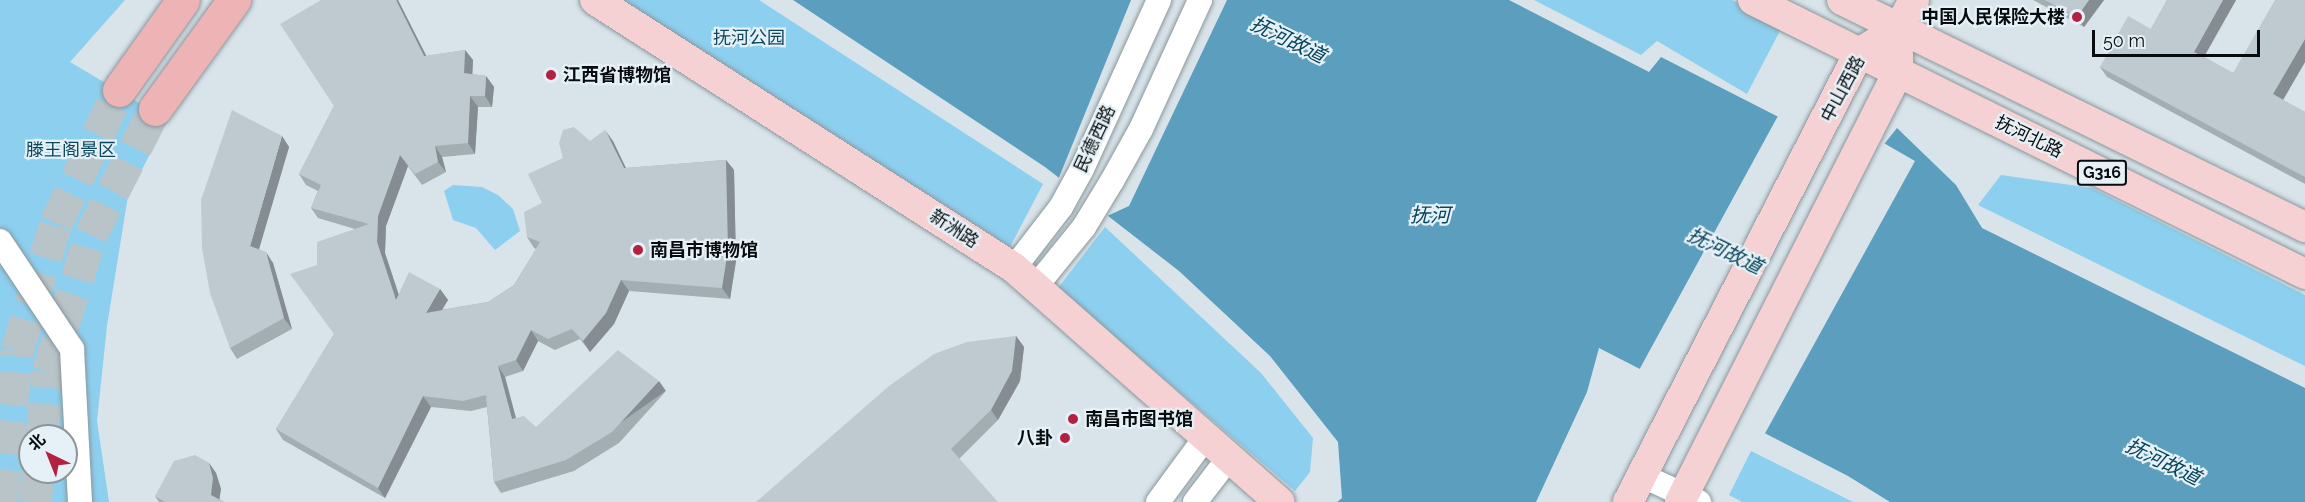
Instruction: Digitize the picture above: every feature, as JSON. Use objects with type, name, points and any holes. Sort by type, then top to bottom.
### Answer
[{"type":"highway","points":[[119,90],[183,0]]},
{"type":"highway","points":[[155,109],[234,0]]},
{"type":"main road","name":"新洲路","points":[[596,0],[1026,276],[1228,459],[1279,502]]},
{"type":"main road","name":"抚河北路","points":[[1753,0],[2305,274]]},
{"type":"main road","name":"G316","points":[[1842,0],[2305,227]]},
{"type":"main road","points":[[1688,500],[1710,445],[1898,72],[1898,29],[1914,0]]},
{"type":"main road","name":"中山西路","points":[[1628,502],[1858,53],[1898,29]]},
{"type":"street","name":"民德西路","points":[[1026,276],[1159,0]]},
{"type":"street","points":[[1026,276],[1084,227],[1141,129],[1200,0]]},
{"type":"street","points":[[0,241],[10,266],[72,349],[80,502]]},
{"type":"street","points":[[1158,502],[1205,438]]},
{"type":"street","points":[[1195,502],[1228,459]]},
{"type":"street","points":[[1641,475],[1688,500]]},
{"type":"green space","name":"滕王阁景区","points":[[0,0],[125,0],[70,62],[168,120],[128,196],[107,326],[97,421],[109,502],[0,502]]},
{"type":"green space","name":"抚河公园","points":[[619,0],[759,0],[1043,184],[1010,247]]},
{"type":"green space","points":[[1534,0],[1732,0],[1783,25],[1747,94],[1657,41],[1641,55]]},
{"type":"green space","points":[[2001,175],[2092,188],[2305,295],[2305,366],[1978,205]]},
{"type":"green space","points":[[453,185],[482,187],[498,195],[513,209],[520,231],[495,250],[476,228],[453,220],[444,191]]},
{"type":"green space","points":[[1105,227],[1261,373],[1313,438],[1310,472],[1295,491],[1058,288]]},
{"type":"green space","points":[[1751,451],[1853,502],[1742,502],[1729,495]]},
{"type":"water","name":"抚河","points":[[793,0],[1509,0],[1649,72],[1661,57],[1869,163],[1897,128],[1956,185],[1982,228],[2305,388],[2305,502],[1890,502],[1848,476],[1599,348],[1587,392],[1536,502],[1337,502],[1342,498],[1338,442],[1270,356],[1179,271],[1045,167]]},
{"type":"pier","points":[[1131,0],[1227,0],[1129,206],[1105,217],[1058,180]]},
{"type":"pier","points":[[1779,114],[1868,160],[1882,142],[1915,161],[1763,437],[1638,372]]},
{"type":"building","name":"南昌市博物馆","points":[[321,0],[396,0],[424,56],[465,50],[464,73],[486,76],[485,96],[470,96],[468,143],[435,146],[438,162],[415,174],[400,155],[378,216],[377,242],[396,300],[409,272],[440,289],[426,313],[488,302],[514,285],[540,242],[527,237],[524,212],[542,203],[528,174],[563,158],[559,143],[563,130],[574,127],[590,141],[605,130],[624,168],[726,160],[728,250],[722,288],[621,280],[606,313],[583,341],[572,329],[548,339],[531,330],[516,360],[498,366],[512,419],[524,416],[536,427],[618,350],[659,381],[612,432],[566,460],[494,482],[486,395],[463,401],[423,396],[378,488],[276,429],[334,334],[290,274],[317,265],[317,242],[369,224],[311,208],[321,185],[299,174],[334,106],[280,24]]},
{"type":"building","points":[[2045,0],[2089,0],[2077,17]]},
{"type":"building","points":[[2167,0],[2223,0],[2194,52],[2233,73],[2275,0],[2305,0],[2305,39],[2273,94],[2305,112],[2305,177],[2100,67],[2128,16],[2151,29]]},
{"type":"building","points":[[232,110],[282,136],[250,246],[266,252],[284,318],[230,348],[210,293],[202,248],[201,200]]},
{"type":"building","points":[[1016,336],[1012,371],[991,410],[951,449],[998,502],[756,502],[889,386],[934,354],[967,342]]},
{"type":"building","points":[[195,455],[209,463],[213,478],[211,495],[224,502],[165,502],[155,496],[174,461]]},
{"type":"tunnel","points":[[1,502],[17,351],[56,223],[119,90]]},
{"type":"tunnel","points":[[43,424],[48,372],[91,235],[155,109]]},
{"type":"tunnel","points":[[35,502],[37,484]]},
{"type":"place","name":"中国人民保险大楼","points":[[2077,17]]},
{"type":"place","name":"江西省博物馆","points":[[551,75]]},
{"type":"place","name":"南昌市博物馆","points":[[638,250]]},
{"type":"place","name":"南昌市图书馆","points":[[1073,419]]},
{"type":"place","name":"八卦","points":[[1065,438]]},
{"type":"water label","name":"抚河故道","points":[[1288,40]]},
{"type":"water label","name":"抚河故道","points":[[1725,251]]},
{"type":"water label","name":"抚河故道","points":[[2163,462]]}]
